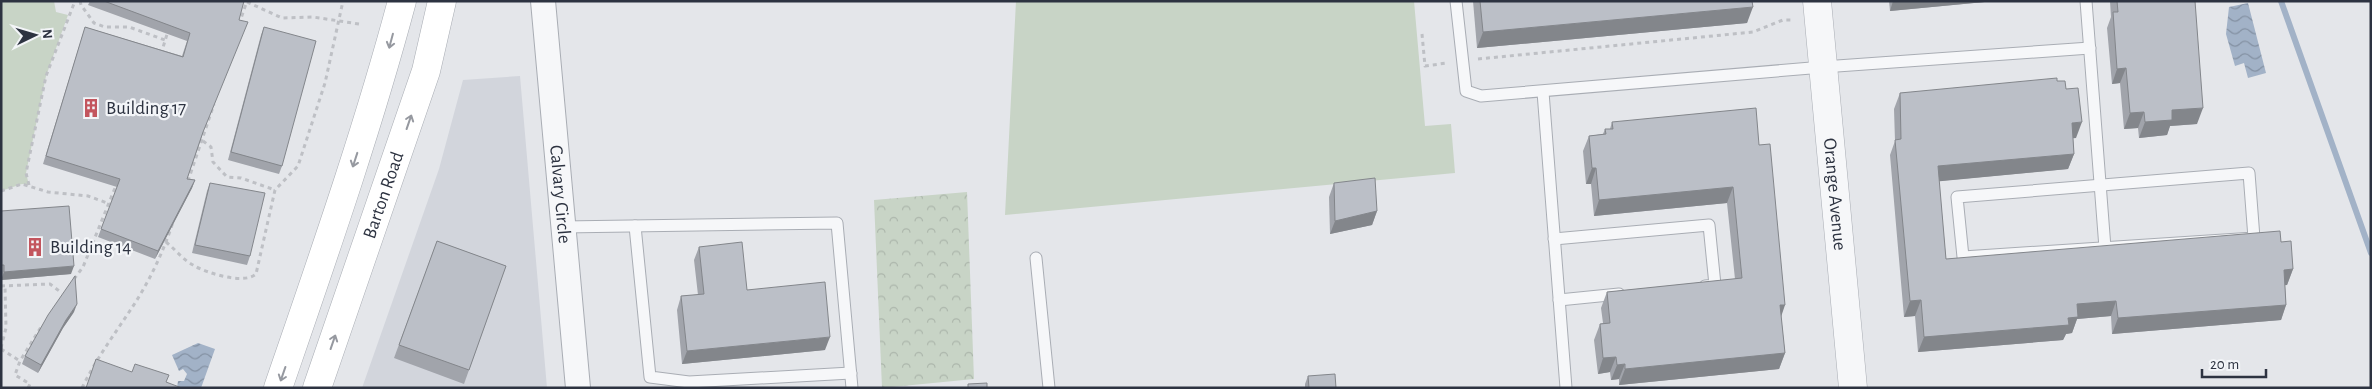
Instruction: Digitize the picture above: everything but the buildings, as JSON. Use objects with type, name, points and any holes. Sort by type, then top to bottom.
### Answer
[{"type":"main road","name":"Barton Road","points":[[278,388],[375,99],[402,1]]},
{"type":"main road","name":"Barton Road","points":[[317,388],[426,71],[442,1]]},
{"type":"street","name":"Calvary Circle","points":[[542,1],[578,388]]},
{"type":"street","name":"Orange Avenue","points":[[1817,1],[1853,388]]},
{"type":"lane","points":[[1456,1],[1461,61],[1466,92],[1481,96],[1823,67],[2090,48]]},
{"type":"lane","points":[[2086,1],[2105,248]]},
{"type":"lane","points":[[1543,92],[1566,388]]},
{"type":"lane","points":[[2249,173],[2254,238],[2105,248],[1963,257],[1958,198],[2249,173]]},
{"type":"lane","points":[[563,226],[837,223],[852,388]]},
{"type":"lane","points":[[1554,239],[1709,225],[1715,285],[1695,287]]},
{"type":"lane","points":[[636,226],[650,377],[689,382],[851,373]]},
{"type":"lane","points":[[1036,258],[1049,388]]},
{"type":"lane","points":[[1559,300],[1627,293]]},
{"type":"path","points":[[29,185],[26,174],[46,76],[75,1]]},
{"type":"path","points":[[80,1],[94,23],[105,27],[129,27],[165,40]]},
{"type":"path","points":[[238,30],[247,1],[282,18],[313,17],[360,24]]},
{"type":"path","points":[[166,242],[193,265],[218,275],[251,278],[256,274],[275,190],[298,166],[325,83],[343,1]]},
{"type":"path","points":[[1422,34],[1425,66],[1522,56],[1536,52],[1753,32],[1783,20],[1791,20]]},
{"type":"path","points":[[160,58],[168,30]]},
{"type":"path","points":[[186,187],[217,95]]},
{"type":"path","points":[[203,141],[211,147],[213,162],[227,177],[241,178],[275,190]]},
{"type":"path","points":[[72,280],[83,267],[120,177]]},
{"type":"path","points":[[1,191],[22,184],[48,192],[88,196],[110,204]]},
{"type":"path","points":[[82,388],[92,367],[136,301],[166,242],[176,214]]},
{"type":"path","points":[[20,360],[1,348],[6,328],[3,286],[50,284],[62,293]]},
{"type":"path","points":[[57,302],[68,287]]},
{"type":"path","points":[[28,388],[30,384],[15,375],[20,360],[46,318]]},
{"type":"path","points":[[92,367],[102,368]]},
{"type":"shaded area","points":[[520,76],[547,388],[362,388],[439,169],[463,80]]},
{"type":"green space","points":[[1,1],[54,1],[56,12],[68,15],[46,76],[26,173],[29,185],[22,184],[1,191]]},
{"type":"green space","points":[[1016,1],[1414,1],[1425,126],[1451,124],[1455,173],[1005,215]]},
{"type":"green space","points":[[967,192],[974,379],[882,388],[874,200]]},
{"type":"water","points":[[2248,3],[2266,73],[2248,78],[2244,63],[2235,66],[2226,34],[2229,7]]},
{"type":"water","points":[[198,343],[215,349],[201,388],[177,388],[178,381],[184,381],[187,374],[183,369],[179,371],[172,355]]},
{"type":"waterway","points":[[2281,1],[2371,253]]},
{"type":"place","name":"Building 17","points":[[91,108]]},
{"type":"place","name":"Building 14","points":[[35,247]]}]
